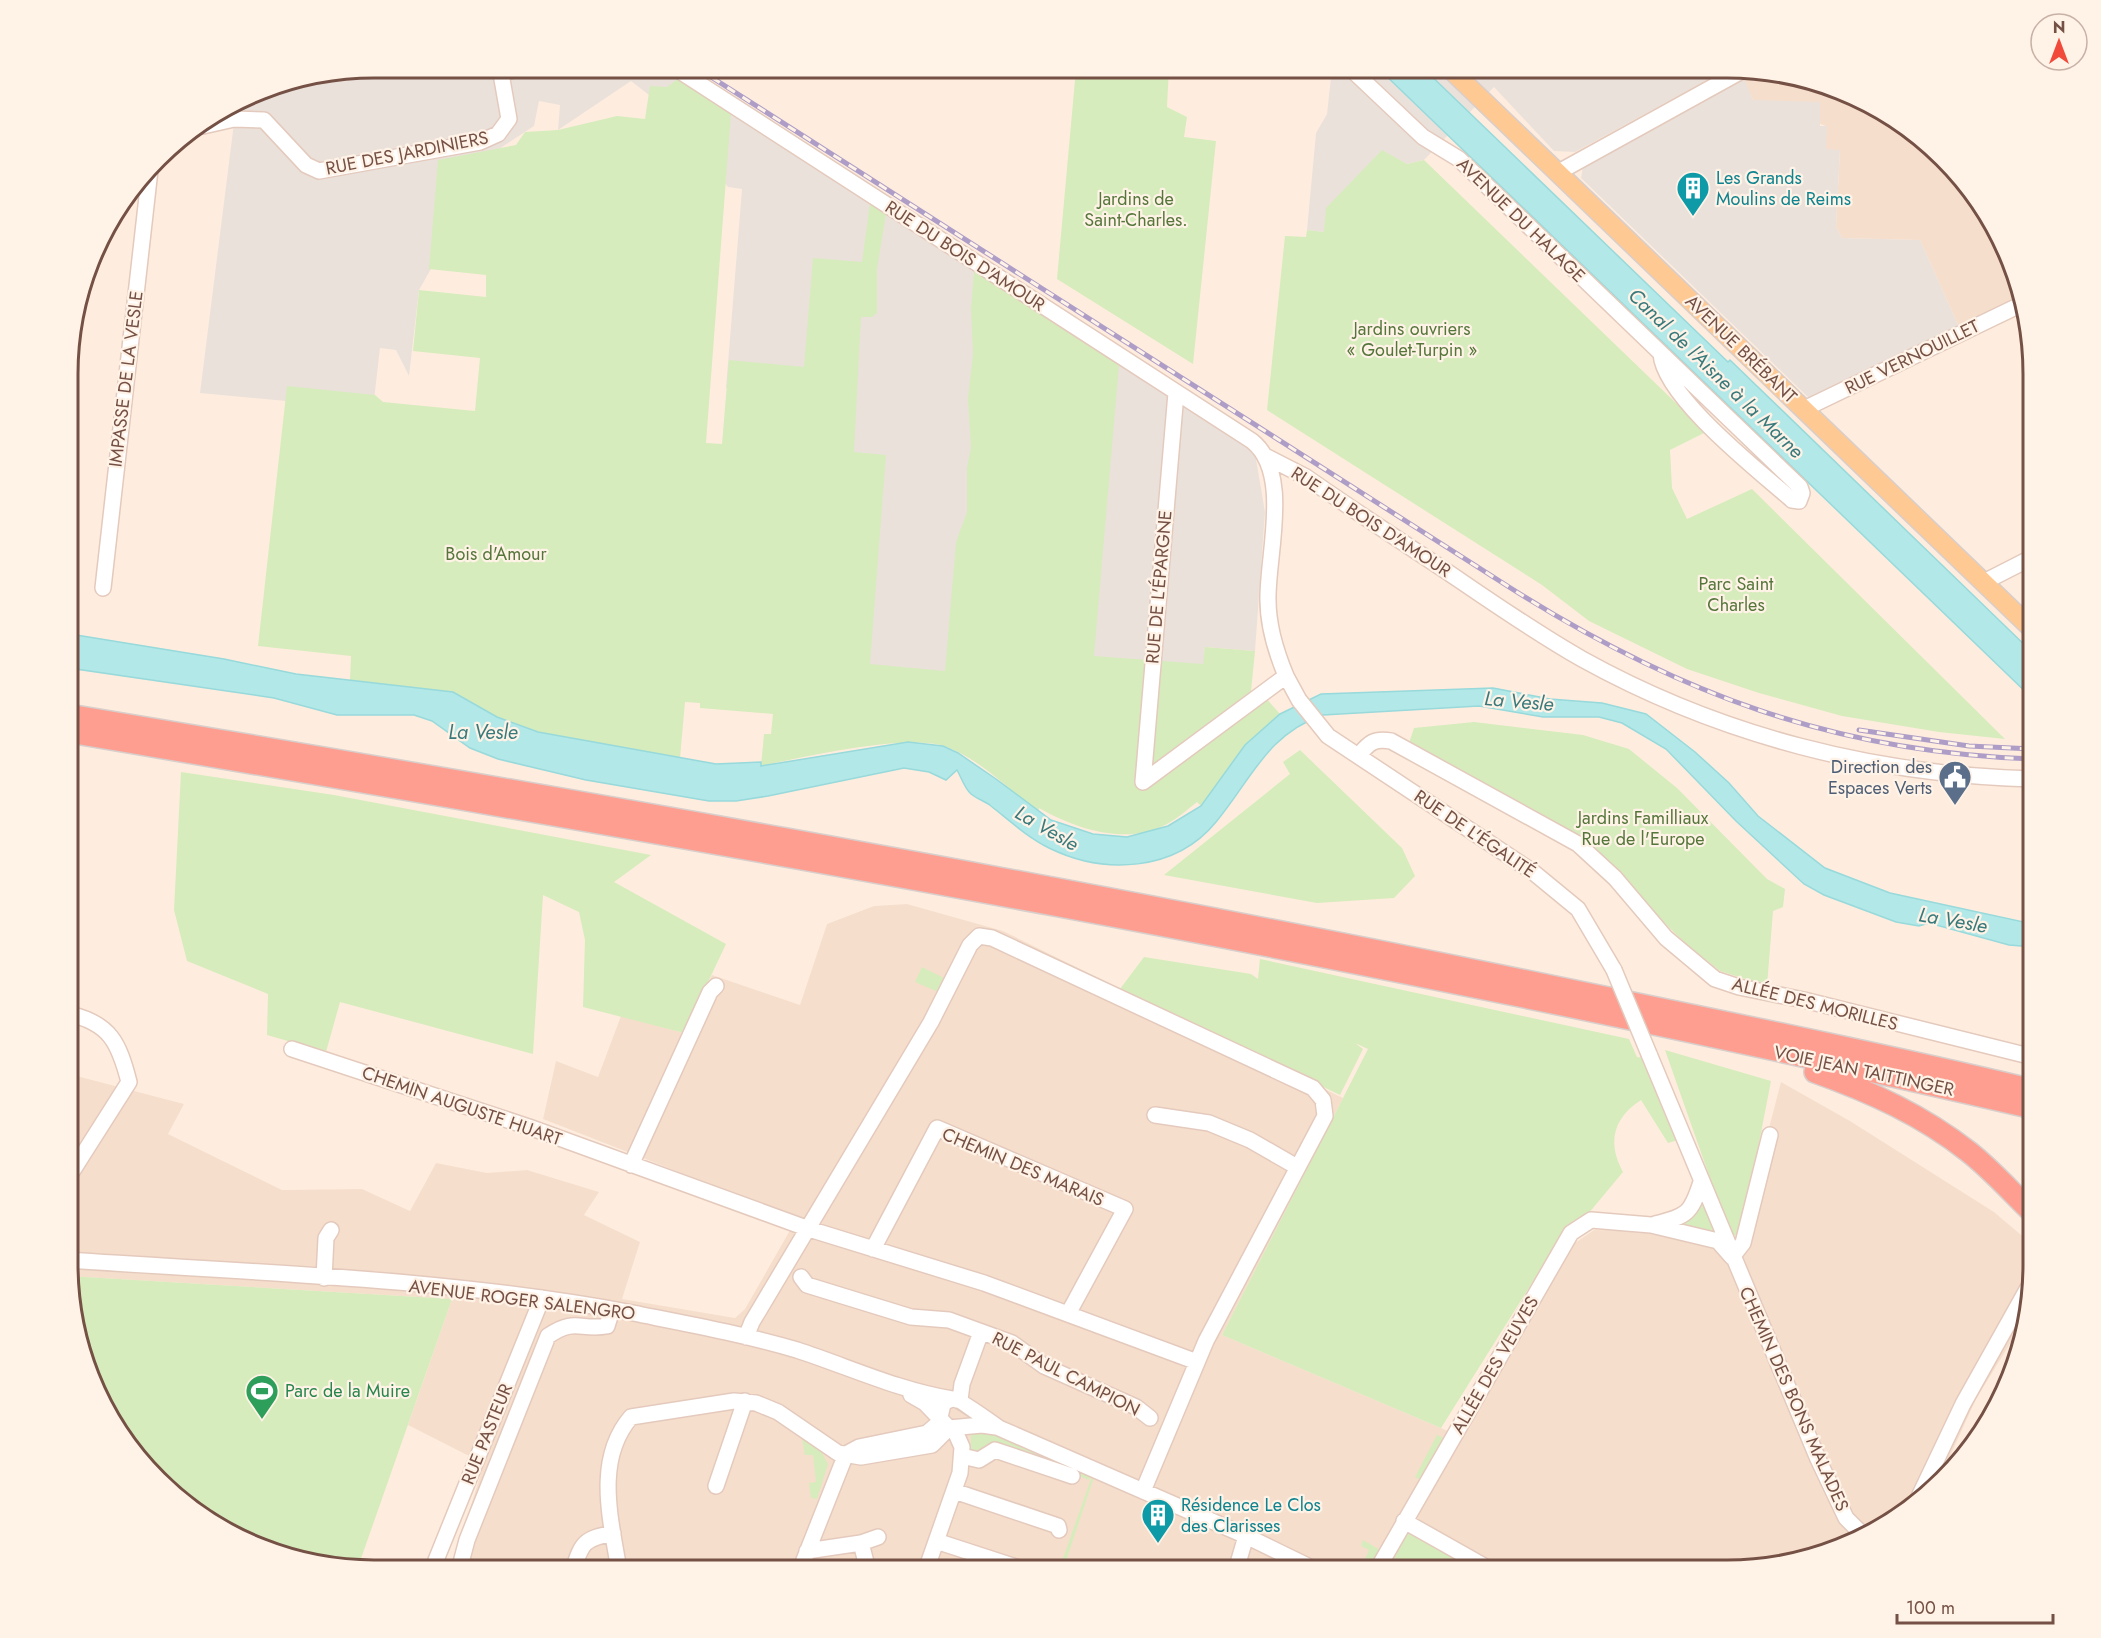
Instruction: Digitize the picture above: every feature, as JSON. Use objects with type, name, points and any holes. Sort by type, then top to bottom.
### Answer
[{"type":"highway","points":[[78,717],[629,809],[1036,884],[1699,1026]]},
{"type":"highway","points":[[78,734],[625,826],[1039,901],[1699,1026]]},
{"type":"highway","name":"VOIE JEAN TAITTINGER","points":[[1699,1026],[1736,1043],[2023,1106]]},
{"type":"highway","name":"VOIE JEAN TAITTINGER","points":[[1699,1026],[2023,1087]]},
{"type":"highway","points":[[1736,1043],[1854,1086],[1910,1111],[1971,1154],[2023,1203]]},
{"type":"main road","name":"AVENUE BRÉBANT","points":[[1459,78],[2023,620]]},
{"type":"street","name":"RUE DES JARDINIERS","points":[[219,122],[234,119],[264,120],[306,165],[319,171],[328,170],[493,138],[506,126],[509,119],[502,78]]},
{"type":"street","name":"RUE DU BOIS D'AMOUR","points":[[690,78],[1252,441],[1267,458],[1306,477],[1532,628],[1583,659],[1705,716],[1796,745],[1878,764],[1938,774],[2023,778]]},
{"type":"street","name":"AVENUE DU HALAGE","points":[[1361,78],[1423,137],[1459,159],[1800,487],[1802,494],[1799,501],[1792,500],[1735,450],[1675,391],[1661,363],[1661,354]]},
{"type":"street","points":[[1557,172],[1729,78]]},
{"type":"street","name":"IMPASSE DE LA VESLE","points":[[102,588],[149,183]]},
{"type":"street","name":"RUE VERNOUILLET","points":[[1804,409],[2015,307]]},
{"type":"street","name":"RUE DE L'ÉPARGNE","points":[[1176,393],[1143,782],[1286,676]]},
{"type":"street","points":[[1267,458],[1274,497],[1268,602],[1273,639],[1286,676]]},
{"type":"street","points":[[1984,582],[2023,562]]},
{"type":"street","name":"RUE DE L'ÉGALITÉ","points":[[1286,676],[1299,700],[1328,736],[1558,892],[1578,909],[1614,970],[1649,1054]]},
{"type":"street","name":"ALLÉE DES MORILLES","points":[[1359,755],[1369,743],[1378,739],[1391,741],[1578,844],[1615,878],[1666,938],[1715,979],[1739,987],[1804,1000],[2023,1055]]},
{"type":"street","points":[[746,1337],[752,1322],[931,1022],[970,945],[979,936],[992,938],[1313,1089],[1323,1100],[1325,1116],[1197,1362],[1143,1491]]},
{"type":"street","points":[[631,1165],[710,992],[716,986]]},
{"type":"street","points":[[78,1017],[99,1024],[113,1038],[123,1058],[129,1082],[78,1162]]},
{"type":"street","name":"CHEMIN AUGUSTE HUART","points":[[292,1049],[529,1127],[809,1228]]},
{"type":"street","name":"CHEMIN DES BONS MALADES","points":[[1649,1054],[1818,1459],[1846,1518],[1857,1529]]},
{"type":"street","points":[[1155,1114],[1209,1123],[1250,1140],[1297,1167]]},
{"type":"street","name":"CHEMIN DES MARAIS","points":[[873,1249],[937,1128],[1125,1209],[1068,1314]]},
{"type":"street","points":[[1732,1257],[1743,1243],[1770,1135]]},
{"type":"street","points":[[1651,1225],[1682,1217],[1694,1205],[1701,1182]]},
{"type":"street","name":"ALLÉE DES VEUVES","points":[[1383,1560],[1571,1233],[1591,1220],[1651,1225]]},
{"type":"street","name":"CHEMIN DES BONS MALADES","points":[[1651,1225],[1718,1241],[1732,1257]]},
{"type":"street","points":[[809,1228],[984,1283],[1197,1362]]},
{"type":"street","points":[[324,1278],[326,1238],[331,1230]]},
{"type":"street","name":"AVENUE ROGER SALENGRO","points":[[78,1261],[473,1290],[542,1298],[612,1310],[746,1337],[844,1365],[894,1385],[960,1403],[999,1428],[1143,1491],[1244,1544],[1288,1560]]},
{"type":"street","name":"RUE PAUL CAMPION","points":[[801,1277],[807,1285],[911,1317],[949,1320],[1012,1343],[1044,1366],[1137,1407],[1150,1418]]},
{"type":"street","name":"RUE PASTEUR","points":[[436,1560],[542,1298]]},
{"type":"street","points":[[1926,1483],[1963,1404],[2020,1303]]},
{"type":"street","points":[[462,1560],[467,1540],[548,1336],[574,1323],[598,1328],[607,1326],[612,1310]]},
{"type":"street","name":"RUE PAUL CAMPION","points":[[960,1403],[962,1384],[981,1332]]},
{"type":"street","name":"AVENUE ROGER SALENGRO","points":[[894,1385],[926,1403],[949,1424],[999,1428]]},
{"type":"street","points":[[716,1486],[746,1401]]},
{"type":"street","points":[[617,1560],[606,1487],[609,1466],[622,1428],[631,1417],[746,1401],[778,1412],[838,1453],[846,1454],[859,1447],[927,1433],[949,1424],[968,1419],[960,1403],[944,1404],[949,1424],[962,1447],[962,1456],[954,1491],[929,1560]]},
{"type":"street","points":[[962,1456],[979,1460],[995,1450],[1072,1476]]},
{"type":"street","points":[[804,1560],[846,1454]]},
{"type":"street","points":[[954,1491],[1058,1526],[1059,1530]]},
{"type":"street","points":[[1404,1521],[1473,1560]]},
{"type":"street","points":[[576,1560],[580,1547],[586,1540],[613,1533]]},
{"type":"street","points":[[807,1551],[861,1543],[878,1537]]},
{"type":"street","points":[[936,1541],[994,1560]]},
{"type":"street","points":[[861,1543],[865,1560]]},
{"type":"street","points":[[1239,1560],[1244,1544]]},
{"type":"shaded area","points":[[682,78],[886,214],[1255,453],[1265,512],[1255,651],[1205,647],[1204,664],[947,686],[867,665],[794,450],[800,394],[726,388],[742,189],[728,187],[649,95],[631,81],[558,130],[560,105],[539,101],[534,126],[499,149],[419,290],[409,376],[396,350],[380,348],[373,409],[200,393],[235,113],[298,88],[355,79]]},
{"type":"shaded area","points":[[1331,78],[1711,78],[1575,152],[1554,151],[1494,87],[1424,160],[1407,164],[1382,151],[1324,232],[1307,230],[1316,133],[1327,114]]},
{"type":"shaded area","points":[[1743,79],[1753,100],[1820,102],[1820,126],[1827,126],[1826,149],[1840,150],[1836,227],[1842,238],[1920,240],[1959,327],[1810,399],[1581,178],[1583,167]]},
{"type":"shaded area","points":[[1744,79],[1784,84],[1822,94],[1875,118],[1907,139],[1936,165],[1973,210],[2000,261],[2014,302],[1959,327],[1920,240],[1842,238],[1836,227],[1840,150],[1826,150],[1826,126],[1753,100]]},
{"type":"shaded area","points":[[907,904],[1003,931],[1343,1098],[1222,1335],[1448,1431],[1572,1245],[1594,1230],[1638,1231],[1706,1246],[1741,1236],[1781,1082],[1850,1121],[1994,1212],[2023,1237],[2022,1283],[2013,1338],[1976,1399],[1949,1459],[1922,1486],[1891,1510],[1858,1529],[1803,1550],[1765,1557],[1727,1560],[454,1560],[487,1454],[467,1455],[408,1425],[452,1299],[79,1277],[78,1076],[184,1104],[168,1134],[282,1190],[362,1189],[410,1211],[436,1163],[487,1173],[527,1170],[599,1192],[584,1215],[640,1242],[622,1299],[735,1318],[745,1309],[797,1218],[543,1119],[556,1061],[598,1077],[621,1016],[684,1033],[712,975],[800,1005],[827,924],[874,906]]},
{"type":"green space","name":"Bois d'Amour","points":[[679,78],[731,113],[706,443],[722,444],[729,360],[804,367],[813,258],[862,262],[870,203],[886,214],[877,269],[877,313],[872,317],[861,317],[854,452],[886,455],[870,664],[945,671],[956,542],[967,512],[967,468],[971,448],[968,399],[973,353],[971,309],[974,271],[1119,365],[1094,656],[1203,664],[1205,647],[1255,651],[1251,691],[1265,697],[1280,714],[1245,745],[1201,806],[1197,802],[1171,822],[1152,830],[1135,834],[1102,832],[1053,816],[1039,808],[1038,813],[982,766],[944,746],[926,743],[879,745],[761,766],[764,734],[771,734],[773,714],[700,708],[700,703],[685,702],[680,758],[537,732],[497,717],[453,692],[350,680],[351,656],[258,646],[287,386],[375,395],[383,402],[475,411],[480,358],[413,351],[419,290],[486,297],[486,275],[429,269],[438,160],[516,145],[525,132],[558,130],[617,116],[645,119],[650,86],[667,87]]},
{"type":"green space","name":"Jardins de Saint-Charles.","points":[[1075,78],[1168,78],[1167,107],[1187,117],[1184,137],[1216,141],[1193,364],[1057,279]]},
{"type":"green space","name":"Jardins ouvriers « Goulet-Turpin »","points":[[1382,150],[1407,164],[1424,160],[1706,432],[1670,450],[1672,488],[1687,519],[1752,489],[2005,739],[1939,732],[1842,716],[1759,693],[1687,669],[1589,621],[1542,585],[1267,410],[1285,236],[1306,237],[1307,230],[1324,232],[1326,208]]},
{"type":"green space","name":"Jardins Familliaux Rue de l'Europe","points":[[1474,722],[1583,735],[1629,749],[1677,788],[1767,879],[1785,889],[1783,907],[1773,911],[1767,986],[1720,971],[1686,944],[1585,845],[1408,746],[1414,728]]},
{"type":"green space","points":[[1300,750],[1402,848],[1415,876],[1394,898],[1317,903],[1164,875],[1290,774],[1283,762]]},
{"type":"green space","points":[[181,772],[334,795],[651,855],[614,882],[726,944],[684,1033],[583,1007],[585,940],[579,912],[543,895],[533,1054],[340,1002],[326,1052],[267,1035],[268,994],[187,961],[174,910]]},
{"type":"green space","points":[[1144,957],[1251,974],[1258,979],[1260,959],[1629,1039],[1637,1057],[1644,1058],[1678,1140],[1668,1143],[1641,1100],[1624,1115],[1614,1141],[1615,1151],[1623,1172],[1588,1214],[1569,1224],[1441,1428],[1222,1335],[1368,1049],[1355,1043],[1363,1049],[1340,1095],[1120,989]]},
{"type":"green space","points":[[922,967],[950,981],[943,994],[915,982]]},
{"type":"green space","points":[[1665,1050],[1771,1081],[1741,1236],[1730,1235]]},
{"type":"green space","points":[[1704,1201],[1719,1238],[1675,1226],[1689,1220]]},
{"type":"green space","name":"Parc de la Muire","points":[[79,1277],[452,1299],[361,1559],[355,1559],[298,1550],[243,1529],[194,1499],[165,1473],[128,1428],[101,1377],[88,1340]]},
{"type":"green space","points":[[986,1431],[1090,1476],[1089,1480],[1001,1446],[985,1454],[971,1451],[971,1433]]},
{"type":"green space","points":[[1437,1435],[1444,1438],[1420,1480],[1415,1477]]},
{"type":"green space","points":[[802,1439],[821,1451],[828,1464],[817,1499],[811,1498],[809,1483],[816,1482],[813,1455],[805,1455]]},
{"type":"green space","points":[[1092,1476],[1094,1477],[1066,1560],[1063,1560]]},
{"type":"green space","points":[[1408,1530],[1466,1560],[1394,1560]]},
{"type":"green space","points":[[1363,1540],[1380,1550],[1374,1560],[1364,1560],[1369,1550],[1361,1546]]},
{"type":"water","name":"Canal de l'Aisne à la Marne","points":[[1388,78],[1433,78],[1728,362],[1730,360],[2023,643],[2023,689]]},
{"type":"water","name":"La Vesle","points":[[78,635],[224,659],[296,674],[453,692],[497,717],[538,732],[716,764],[761,762],[761,766],[908,742],[943,746],[958,753],[996,779],[1051,820],[1093,834],[1127,837],[1168,826],[1201,806],[1245,745],[1280,714],[1321,694],[1493,688],[1550,699],[1602,703],[1646,714],[1695,752],[1729,783],[1758,816],[1825,868],[1890,893],[2023,922],[2023,946],[2009,945],[1929,923],[1919,926],[1896,922],[1824,895],[1804,884],[1736,821],[1666,749],[1622,723],[1599,717],[1543,717],[1479,706],[1323,715],[1304,723],[1274,746],[1216,822],[1199,839],[1180,851],[1160,859],[1138,864],[1115,865],[1070,857],[1041,844],[989,804],[971,794],[957,770],[946,780],[929,772],[904,768],[768,796],[736,801],[709,801],[586,780],[498,759],[470,748],[432,721],[414,715],[337,715],[274,698],[78,669]]},
{"type":"railway","points":[[713,78],[1509,587],[1571,625],[1633,658],[1696,686],[1759,710],[1824,729],[1891,744],[1960,754],[2023,758]]},
{"type":"railway","points":[[1859,730],[1969,746],[2023,749]]},
{"type":"place","name":"Les Grands Moulins de Reims","points":[[1693,217]]},
{"type":"place","name":"Direction des Espaces Verts","points":[[1955,806]]},
{"type":"place","name":"Parc de la Muire","points":[[262,1420]]},
{"type":"place","name":"Résidence Le Clos des Clarisses","points":[[1158,1544]]},
{"type":"park label","name":"Parc Saint Charles","points":[[1736,594]]}]
